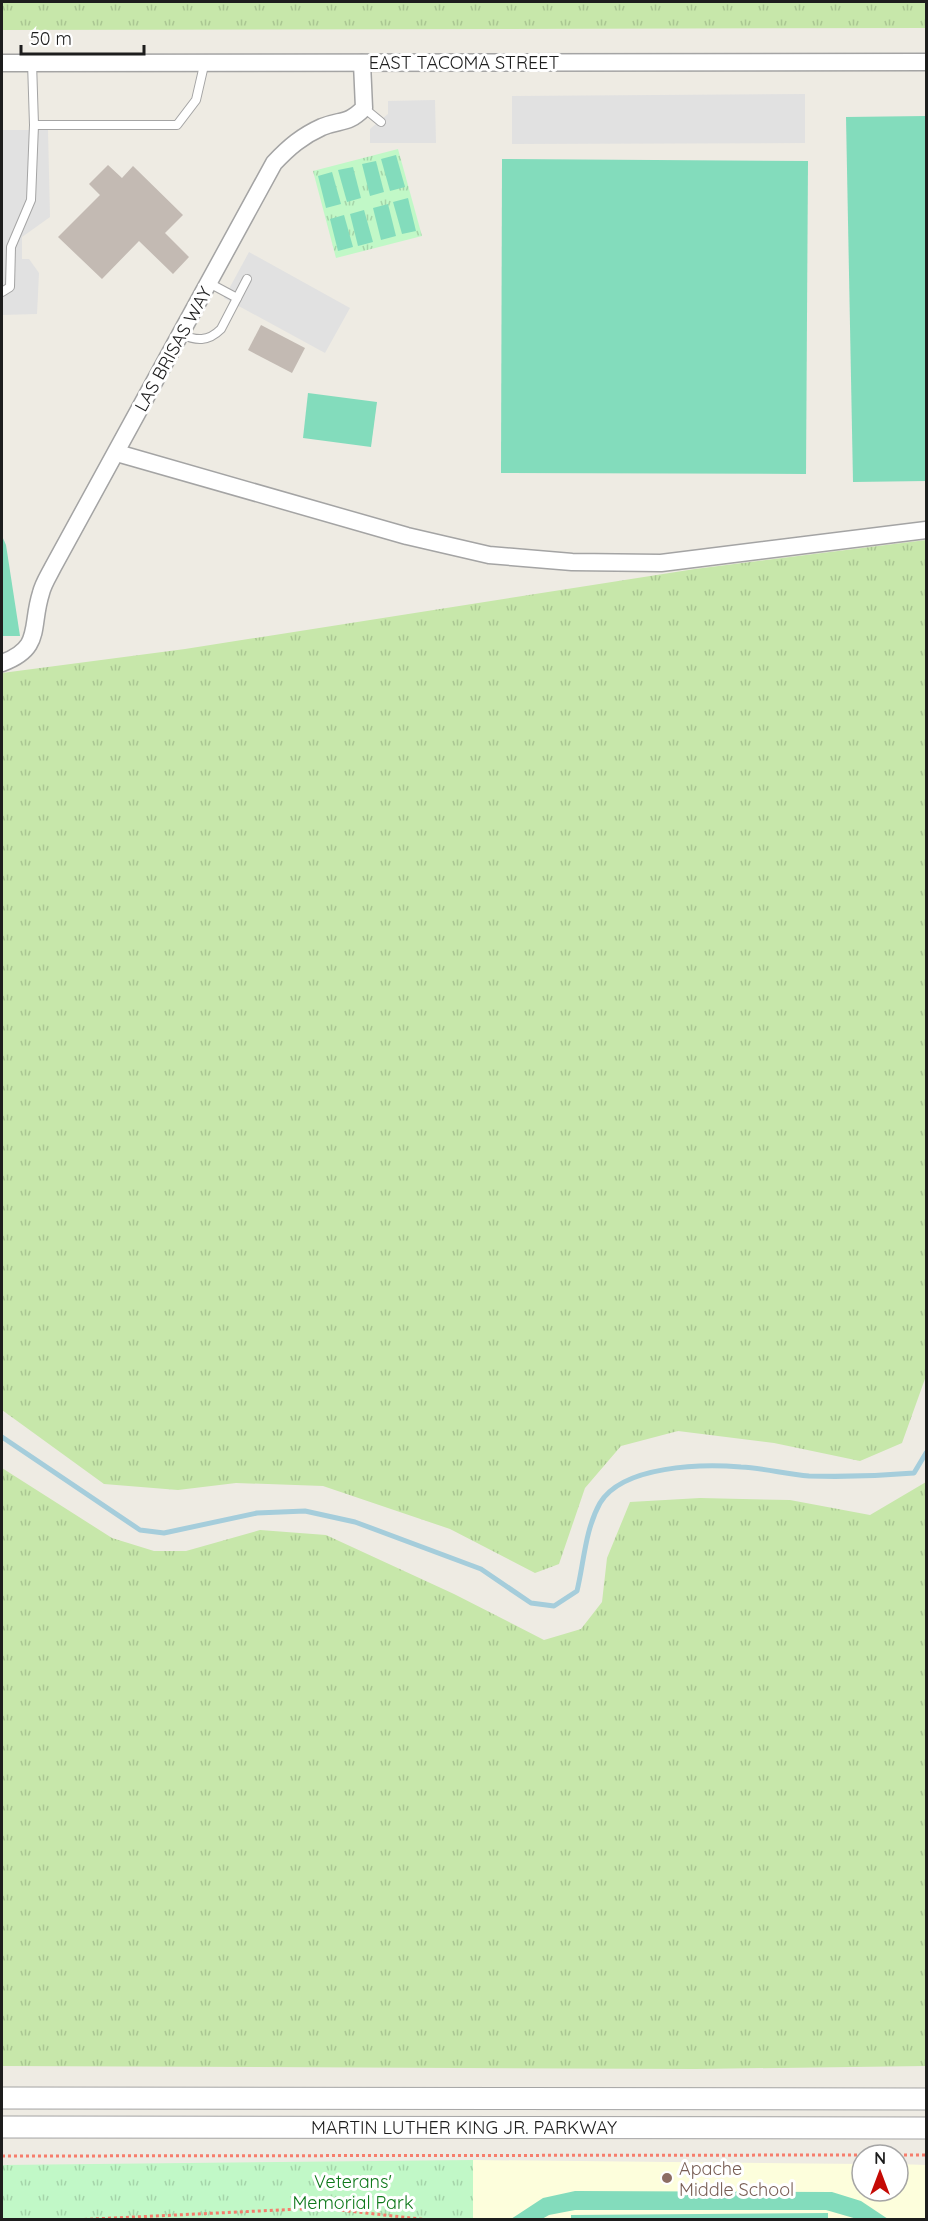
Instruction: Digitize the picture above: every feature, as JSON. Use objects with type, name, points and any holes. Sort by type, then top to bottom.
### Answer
[{"type":"street","name":"EAST TACOMA STREET","points":[[2,63],[927,62]]},
{"type":"street","points":[[362,63],[364,108]]},
{"type":"street","name":"LAS BRISAS WAY","points":[[2,663],[18,657],[33,640],[40,594],[274,163],[295,140],[325,126],[352,120],[364,108]]},
{"type":"street","points":[[117,453],[407,536],[489,555],[572,562],[661,563],[927,530]]},
{"type":"street","name":"MARTIN LUTHER KING JR. PARKWAY","points":[[2,2098],[927,2099]]},
{"type":"street","name":"MARTIN LUTHER KING JR. PARKWAY","points":[[2,2127],[927,2128]]},
{"type":"lane","points":[[34,126],[177,125],[196,100],[205,61]]},
{"type":"lane","points":[[2,292],[10,287],[11,247],[30,200],[34,126],[32,62]]},
{"type":"lane","points":[[364,108],[381,123]]},
{"type":"lane","points":[[181,334],[198,340],[215,335],[247,279]]},
{"type":"lane","points":[[209,283],[237,298]]},
{"type":"path","points":[[2,2156],[850,2155]]},
{"type":"path","points":[[910,2155],[927,2155]]},
{"type":"path","points":[[72,2220],[321,2208],[429,2220]]},
{"type":"shaded area","points":[[805,94],[805,143],[512,144],[512,96]]},
{"type":"shaded area","points":[[435,100],[436,143],[370,143],[370,129],[388,114],[388,101]]},
{"type":"shaded area","points":[[2,130],[48,130],[50,217],[22,237],[22,259],[29,259],[39,273],[37,314],[2,315]]},
{"type":"shaded area","points":[[249,252],[350,308],[325,353],[224,298]]},
{"type":"shaded area","name":"Apache Middle School","points":[[473,2160],[850,2164],[850,2203],[910,2203],[910,2164],[926,2165],[926,2219],[473,2219]]},
{"type":"green space","points":[[2,2],[926,2],[926,28],[2,30]]},
{"type":"green space","points":[[926,116],[926,481],[853,482],[846,117]]},
{"type":"green space","points":[[398,149],[422,236],[336,258],[313,171]]},
{"type":"green space","points":[[396,155],[405,187],[390,191],[381,159]]},
{"type":"green space","points":[[502,159],[808,161],[806,474],[501,473]]},
{"type":"green space","points":[[376,161],[384,192],[370,196],[362,164]]},
{"type":"green space","points":[[353,167],[361,198],[347,202],[338,170]]},
{"type":"green space","points":[[332,172],[341,204],[326,208],[318,176]]},
{"type":"green space","points":[[408,198],[416,231],[402,234],[393,202]]},
{"type":"green space","points":[[388,204],[396,236],[381,240],[373,208]]},
{"type":"green space","points":[[364,210],[373,242],[358,246],[350,214]]},
{"type":"green space","points":[[344,215],[353,247],[338,251],[330,219]]},
{"type":"green space","points":[[308,393],[377,402],[371,447],[303,438]]},
{"type":"green space","points":[[2,536],[6,545],[20,636],[2,636]]},
{"type":"green space","points":[[926,540],[926,1376],[902,1443],[860,1461],[774,1443],[678,1431],[621,1446],[585,1488],[559,1564],[535,1573],[450,1529],[323,1486],[236,1483],[178,1490],[104,1484],[2,1410],[2,673],[185,649],[695,569]]},
{"type":"green space","points":[[2,1468],[112,1538],[154,1551],[186,1551],[260,1530],[326,1535],[454,1594],[544,1640],[581,1629],[602,1602],[607,1558],[630,1502],[700,1498],[790,1500],[870,1515],[926,1482],[926,2066],[696,2069],[2,2066]]},
{"type":"green space","name":"Veterans' Memorial Park","points":[[473,2160],[473,2219],[2,2219],[2,2165]]},
{"type":"green space","points":[[575,2191],[832,2192],[850,2198],[850,2203],[864,2203],[888,2219],[857,2219],[826,2210],[575,2210],[549,2215],[542,2219],[511,2219],[543,2198]]},
{"type":"green space","points":[[828,2213],[828,2220],[571,2219],[571,2215]]},
{"type":"building","points":[[108,165],[122,178],[133,166],[183,215],[165,233],[189,257],[173,274],[139,241],[102,279],[58,237],[100,195],[89,184]]},
{"type":"building","points":[[261,325],[305,348],[292,373],[248,350]]},
{"type":"waterway","points":[[2,1437],[140,1530],[164,1533],[257,1513],[305,1511],[355,1522],[481,1569],[531,1603],[554,1606],[577,1591],[588,1535],[595,1513],[611,1490],[626,1481],[664,1470],[706,1466],[749,1468],[809,1476],[914,1473],[926,1453]]},
{"type":"place","name":"Apache Middle School","points":[[667,2178]]}]
